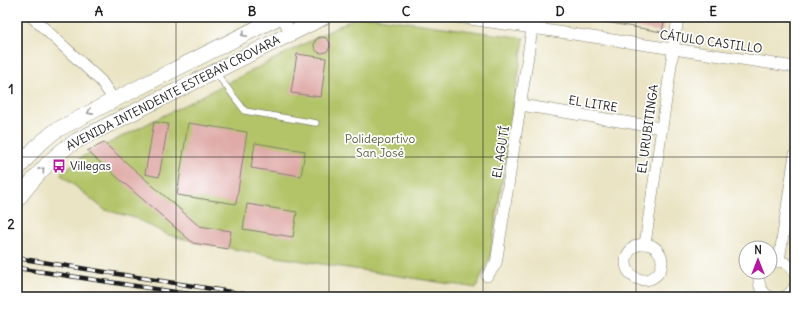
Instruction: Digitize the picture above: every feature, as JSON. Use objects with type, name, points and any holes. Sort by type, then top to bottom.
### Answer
[{"type":"main road","name":"AVENIDA INTENDENTE ESTEBAN CROVARA","points":[[17,170],[36,148],[55,131],[279,17]]},
{"type":"main road","name":"AVENIDA INTENDENTE ESTEBAN CROVARA","points":[[17,200],[53,158],[64,148],[324,17]]},
{"type":"street","points":[[32,17],[101,81],[114,100]]},
{"type":"street","points":[[282,17],[290,33]]},
{"type":"street","name":"CÁTULO CASTILLO","points":[[457,17],[795,67]]},
{"type":"street","name":"EL URUBITINGA","points":[[645,244],[678,17]]},
{"type":"street","name":"EL AGUTÍ","points":[[487,276],[496,264],[532,29]]},
{"type":"street","name":"EL LITRE","points":[[521,105],[661,128]]},
{"type":"street","points":[[778,246],[795,154]]},
{"type":"street","points":[[778,262],[786,263],[791,267],[795,274]]},
{"type":"street","points":[[759,280],[761,289],[770,297]]},
{"type":"street","points":[[784,297],[788,296],[795,286]]},
{"type":"lane","points":[[215,71],[246,111],[316,123]]},
{"type":"green space","name":"Polideportivo San José","points":[[357,17],[370,17],[524,38],[490,258],[476,288],[277,257],[168,235],[135,218],[105,210],[60,174],[82,157]]},
{"type":"building","points":[[577,17],[665,17],[662,32]]},
{"type":"building","points":[[319,37],[325,37],[330,42],[328,51],[325,53],[319,53],[314,48],[314,42]]},
{"type":"building","points":[[297,54],[326,58],[321,97],[291,93]]},
{"type":"building","points":[[154,122],[168,124],[159,177],[145,174]]},
{"type":"building","points":[[188,123],[247,132],[236,204],[177,195]]},
{"type":"building","points":[[104,143],[199,226],[231,231],[228,249],[193,243],[87,151]]},
{"type":"building","points":[[255,143],[305,151],[301,176],[251,168]]},
{"type":"building","points":[[247,204],[297,212],[293,237],[243,229]]},
{"type":"railway","points":[[17,258],[262,297]]},
{"type":"railway","points":[[17,268],[208,297]]},
{"type":"place","name":"Villegas","points":[[59,166]]}]
